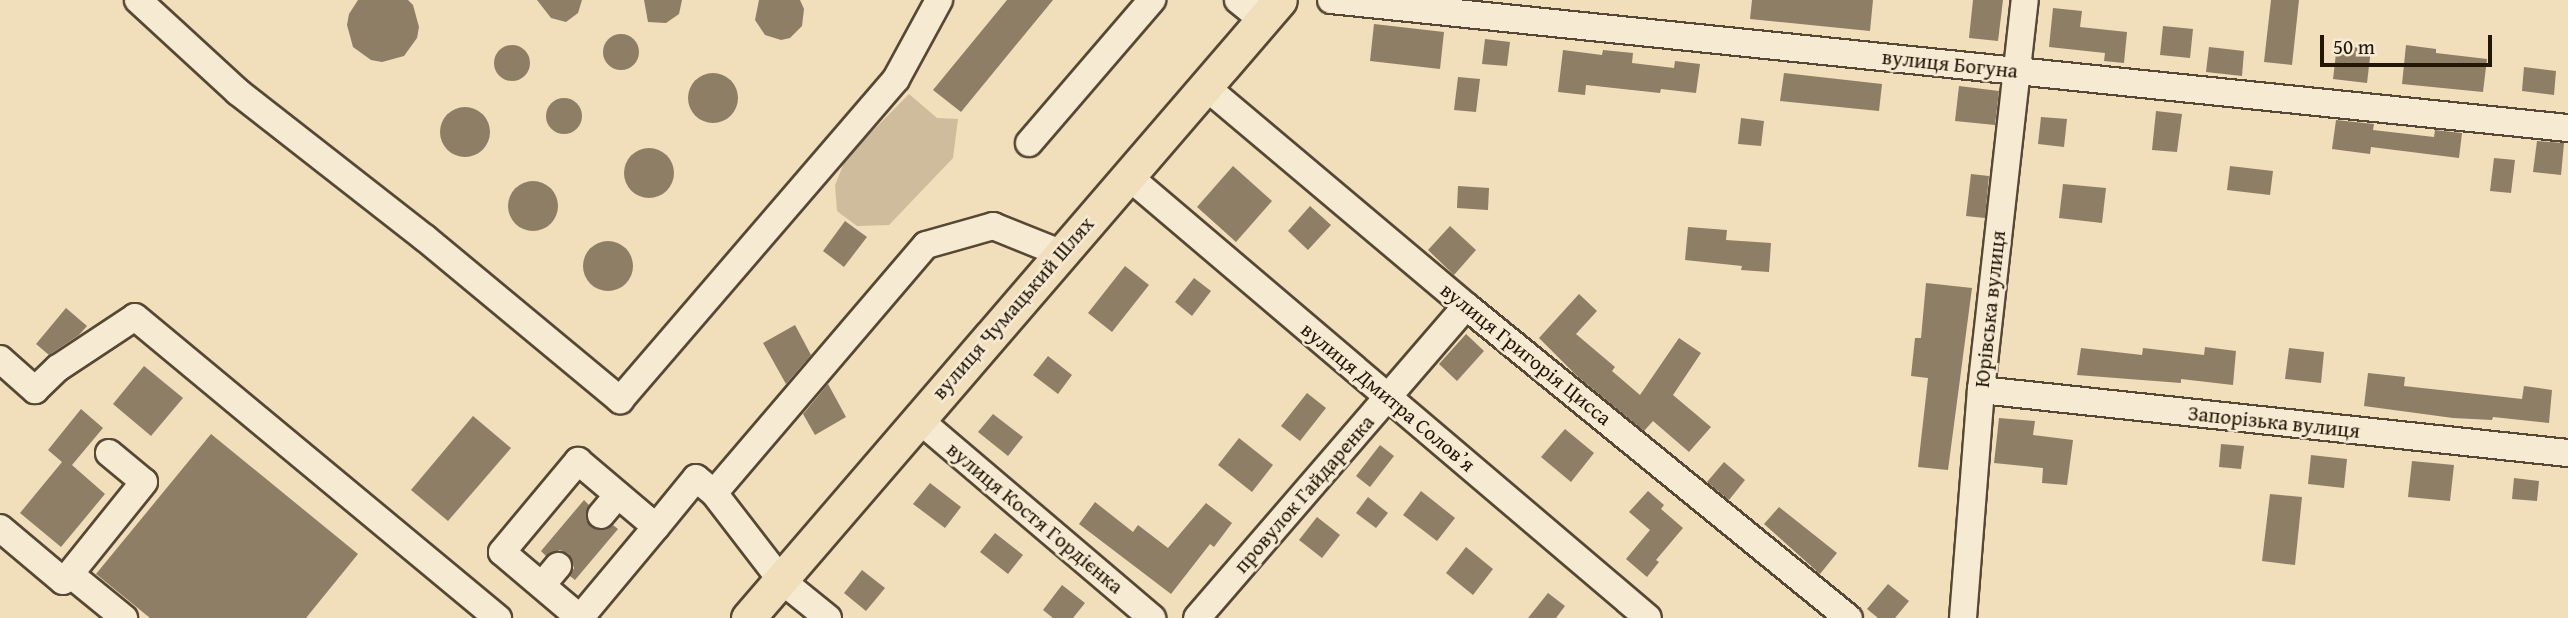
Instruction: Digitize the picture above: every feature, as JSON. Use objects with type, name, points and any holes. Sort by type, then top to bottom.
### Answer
[{"type":"main road","name":"вулиця Чумацький Шлях","points":[[748,618],[1060,253],[1206,87],[1260,7]]},
{"type":"street","points":[[138,0],[238,92],[425,238],[620,400],[896,79],[939,0]]},
{"type":"street","points":[[1029,144],[1152,0]]},
{"type":"street","name":"вулиця Богуна","points":[[1331,0],[2568,128]]},
{"type":"street","name":"Юрівська вулиця","points":[[1962,618],[1981,390],[2025,0]]},
{"type":"street","name":"вулиця Григорія Цисса","points":[[1206,87],[1466,306],[1849,618]]},
{"type":"street","name":"вулиця Дмитра Соловʼя","points":[[1128,176],[1648,618]]},
{"type":"street","points":[[714,493],[926,245],[993,226],[1060,253]]},
{"type":"street","name":"провулок Гайдаренка","points":[[1197,618],[1466,306]]},
{"type":"street","points":[[0,359],[35,390],[58,368],[135,317],[498,618]]},
{"type":"street","name":"Запорізька вулиця","points":[[1981,390],[2568,453]]},
{"type":"street","name":"вулиця Костя Гордієнка","points":[[918,418],[1152,618]]},
{"type":"street","points":[[0,528],[63,581],[144,482],[109,453]]},
{"type":"street","points":[[656,527],[610,505],[578,461],[502,552],[550,576],[580,618],[656,527],[696,478],[714,493],[781,580],[828,618]]},
{"type":"street","points":[[70,574],[124,618]]},
{"type":"shaded area","points":[[909,94],[937,118],[958,119],[953,158],[889,225],[857,226],[837,211],[835,185],[846,158]]},
{"type":"building","points":[[358,0],[408,0],[413,5],[419,27],[417,38],[404,56],[382,62],[371,60],[353,47],[347,25],[349,14]]},
{"type":"building","points":[[537,0],[582,0],[578,13],[566,22],[551,18]]},
{"type":"building","points":[[644,0],[682,0],[679,14],[666,23],[648,22]]},
{"type":"building","points":[[759,0],[800,0],[804,9],[802,26],[790,38],[781,40],[765,35],[755,20]]},
{"type":"building","points":[[1007,0],[1053,0],[961,112],[933,90]]},
{"type":"building","points":[[1752,0],[1873,0],[1870,31],[1750,19]]},
{"type":"building","points":[[1973,0],[2003,0],[1998,41],[1969,38]]},
{"type":"building","points":[[2271,0],[2299,0],[2292,65],[2264,62]]},
{"type":"building","points":[[2053,8],[2082,11],[2080,27],[2127,32],[2124,63],[2104,61],[2105,53],[2049,47]]},
{"type":"building","points":[[1374,24],[1444,32],[1440,69],[1370,61]]},
{"type":"building","points":[[2163,26],[2193,29],[2190,58],[2160,55]]},
{"type":"building","points":[[621,34],[634,39],[639,52],[634,65],[621,70],[608,65],[603,52],[608,39]]},
{"type":"building","points":[[1485,39],[1510,42],[1507,66],[1482,64]]},
{"type":"building","points":[[512,45],[525,50],[530,63],[525,76],[512,81],[499,76],[494,63],[499,50]]},
{"type":"building","points":[[2337,45],[2371,49],[2367,83],[2333,79]]},
{"type":"building","points":[[2406,45],[2436,49],[2436,53],[2487,59],[2483,92],[2402,84]]},
{"type":"building","points":[[2209,47],[2244,51],[2242,76],[2206,72]]},
{"type":"building","points":[[1563,50],[1602,55],[1603,50],[1633,53],[1632,63],[1674,68],[1675,61],[1700,64],[1696,93],[1661,89],[1660,93],[1586,85],[1585,95],[1558,92]]},
{"type":"building","points":[[2524,67],[2556,71],[2554,95],[2522,91]]},
{"type":"building","points":[[713,73],[730,81],[738,98],[730,115],[713,123],[696,115],[688,98],[696,81]]},
{"type":"building","points":[[1784,73],[1882,84],[1879,111],[1780,101]]},
{"type":"building","points":[[1458,77],[1480,79],[1476,112],[1454,110]]},
{"type":"building","points":[[1959,86],[1999,91],[1995,125],[1955,121]]},
{"type":"building","points":[[564,98],[577,103],[582,116],[577,129],[564,134],[551,129],[546,116],[551,103]]},
{"type":"building","points":[[465,107],[482,115],[490,132],[482,149],[465,157],[448,149],[440,132],[448,115]]},
{"type":"building","points":[[2156,111],[2182,114],[2177,152],[2152,150]]},
{"type":"building","points":[[2041,117],[2067,119],[2064,147],[2038,144]]},
{"type":"building","points":[[1741,118],[1764,121],[1761,146],[1738,144]]},
{"type":"building","points":[[2336,120],[2374,124],[2373,130],[2434,137],[2435,130],[2462,133],[2459,158],[2371,147],[2370,154],[2332,149]]},
{"type":"building","points":[[2537,141],[2564,143],[2561,175],[2533,172]]},
{"type":"building","points":[[649,148],[666,156],[674,173],[666,190],[649,198],[632,190],[624,173],[632,156]]},
{"type":"building","points":[[2494,158],[2515,160],[2511,193],[2490,191]]},
{"type":"building","points":[[1233,166],[1272,201],[1236,242],[1197,207]]},
{"type":"building","points":[[2230,166],[2273,171],[2270,195],[2227,190]]},
{"type":"building","points":[[1971,174],[1989,176],[1985,218],[1966,216]]},
{"type":"building","points":[[533,181],[550,189],[558,206],[550,223],[533,231],[516,223],[508,206],[516,189]]},
{"type":"building","points":[[2063,184],[2106,188],[2102,223],[2059,218]]},
{"type":"building","points":[[1458,186],[1489,188],[1488,210],[1457,208]]},
{"type":"building","points":[[1310,206],[1331,225],[1308,250],[1288,231]]},
{"type":"building","points":[[845,221],[867,237],[844,267],[823,251]]},
{"type":"building","points":[[1450,226],[1476,250],[1454,275],[1428,250]]},
{"type":"building","points":[[1688,227],[1727,230],[1726,240],[1771,243],[1769,272],[1741,270],[1742,266],[1685,260]]},
{"type":"building","points":[[608,241],[625,249],[633,266],[625,283],[608,291],[591,283],[583,266],[591,249]]},
{"type":"building","points":[[1125,266],[1149,285],[1112,332],[1088,313]]},
{"type":"building","points":[[1194,278],[1211,291],[1192,316],[1175,302]]},
{"type":"building","points":[[1926,283],[1972,288],[1948,470],[1918,467],[1928,378],[1911,376],[1915,338],[1921,338]]},
{"type":"building","points":[[1579,294],[1597,311],[1576,334],[1615,367],[1612,371],[1640,395],[1679,338],[1701,353],[1673,395],[1711,427],[1689,452],[1653,421],[1644,431],[1577,376],[1539,338]]},
{"type":"building","points":[[66,308],[87,326],[79,335],[49,355],[36,344]]},
{"type":"building","points":[[795,325],[811,355],[786,384],[763,343]]},
{"type":"building","points":[[1466,334],[1484,351],[1457,381],[1439,364]]},
{"type":"building","points":[[2205,347],[2236,351],[2233,385],[2181,379],[2181,383],[2077,375],[2081,348],[2142,355],[2143,348],[2204,355]]},
{"type":"building","points":[[2289,348],[2324,352],[2321,383],[2285,379]]},
{"type":"building","points":[[1048,356],[1072,375],[1058,394],[1033,375]]},
{"type":"building","points":[[144,366],[183,398],[151,436],[113,404]]},
{"type":"building","points":[[2368,373],[2405,377],[2404,386],[2522,399],[2524,386],[2552,390],[2549,423],[2493,417],[2492,420],[2453,418],[2364,406]]},
{"type":"building","points":[[828,384],[846,417],[815,435],[803,414]]},
{"type":"building","points":[[1307,393],[1326,408],[1300,441],[1281,426]]},
{"type":"building","points":[[81,409],[103,428],[72,465],[105,494],[61,547],[20,513],[62,462],[48,450]]},
{"type":"building","points":[[993,414],[1023,437],[1008,456],[978,432]]},
{"type":"building","points":[[473,416],[511,448],[448,521],[411,490]]},
{"type":"building","points":[[1999,418],[2035,421],[2033,435],[2073,440],[2067,485],[2042,483],[2043,468],[1994,463]]},
{"type":"building","points":[[1565,429],[1594,453],[1571,482],[1541,457]]},
{"type":"building","points":[[211,434],[358,554],[306,618],[150,618],[96,574]]},
{"type":"building","points":[[1239,438],[1273,465],[1252,492],[1218,465]]},
{"type":"building","points":[[2221,444],[2244,446],[2241,469],[2219,467]]},
{"type":"building","points":[[1380,445],[1394,456],[1370,487],[1356,476]]},
{"type":"building","points":[[2311,455],[2347,459],[2344,488],[2308,484]]},
{"type":"building","points":[[2412,461],[2454,465],[2450,501],[2408,497]]},
{"type":"building","points":[[1724,462],[1745,480],[1729,500],[1707,482]]},
{"type":"building","points":[[2514,478],[2539,481],[2537,501],[2512,499]]},
{"type":"building","points":[[930,483],[961,507],[945,528],[913,504]]},
{"type":"building","points":[[1421,491],[1455,518],[1437,541],[1403,515]]},
{"type":"building","points":[[1648,491],[1664,505],[1661,509],[1683,528],[1656,560],[1659,562],[1647,577],[1626,559],[1650,530],[1629,512]]},
{"type":"building","points":[[2270,494],[2302,497],[2295,565],[2262,561]]},
{"type":"building","points":[[1368,497],[1388,513],[1376,528],[1356,513]]},
{"type":"building","points":[[584,500],[589,505],[586,520],[591,527],[606,530],[613,525],[618,529],[575,580],[570,576],[574,568],[569,554],[560,550],[546,556],[541,551]]},
{"type":"building","points":[[1095,502],[1133,532],[1138,525],[1168,548],[1206,503],[1232,523],[1214,547],[1210,544],[1171,594],[1079,524]]},
{"type":"building","points":[[1779,507],[1837,553],[1820,574],[1764,524]]},
{"type":"building","points":[[1317,517],[1340,535],[1322,558],[1299,540]]},
{"type":"building","points":[[995,533],[1023,555],[1008,574],[980,552]]},
{"type":"building","points":[[1466,547],[1493,569],[1473,595],[1446,573]]},
{"type":"building","points":[[862,570],[885,588],[866,611],[844,593]]},
{"type":"building","points":[[1888,584],[1909,601],[1895,618],[1878,618],[1867,609]]},
{"type":"building","points":[[1062,585],[1085,603],[1073,618],[1053,618],[1043,610]]},
{"type":"building","points":[[1548,593],[1565,606],[1556,618],[1528,618]]}]
